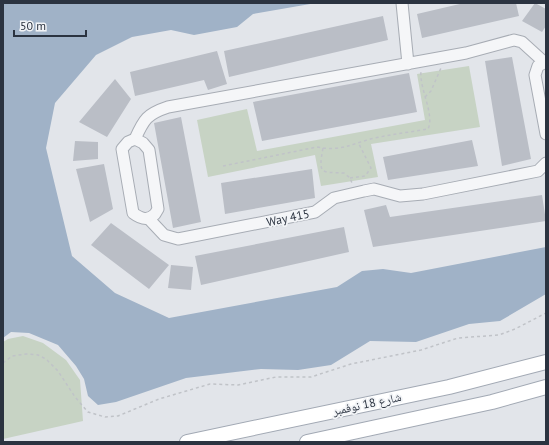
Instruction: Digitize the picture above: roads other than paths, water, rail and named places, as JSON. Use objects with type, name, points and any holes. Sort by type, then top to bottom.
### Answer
[{"type":"main road","name":"شارع 18 نوفمبر","points":[[187,442],[449,387],[546,362]]},
{"type":"main road","name":"شارع 18 نوفمبر","points":[[307,442],[492,402],[546,387]]},
{"type":"street","points":[[402,3],[408,64]]},
{"type":"street","name":"Way 415","points":[[546,134],[535,75],[538,66],[545,62],[522,42],[514,40],[466,53],[168,107],[153,112],[142,123],[135,139],[128,142],[122,149],[133,213],[142,219],[148,218],[164,235],[178,240],[316,212],[334,198],[356,192],[374,189],[400,196],[422,194],[538,171],[546,163]]},
{"type":"street","points":[[135,139],[143,143],[149,150],[158,209],[155,214],[148,218]]},
{"type":"water","points":[[3,3],[316,3],[253,14],[237,27],[194,35],[171,30],[132,37],[96,55],[55,103],[46,148],[72,256],[115,293],[169,318],[337,287],[362,271],[383,269],[411,273],[546,247],[546,294],[500,321],[469,324],[416,342],[370,341],[331,365],[298,370],[261,369],[186,378],[116,402],[98,405],[88,396],[84,379],[76,366],[58,345],[29,333],[11,332],[3,338]]}]
